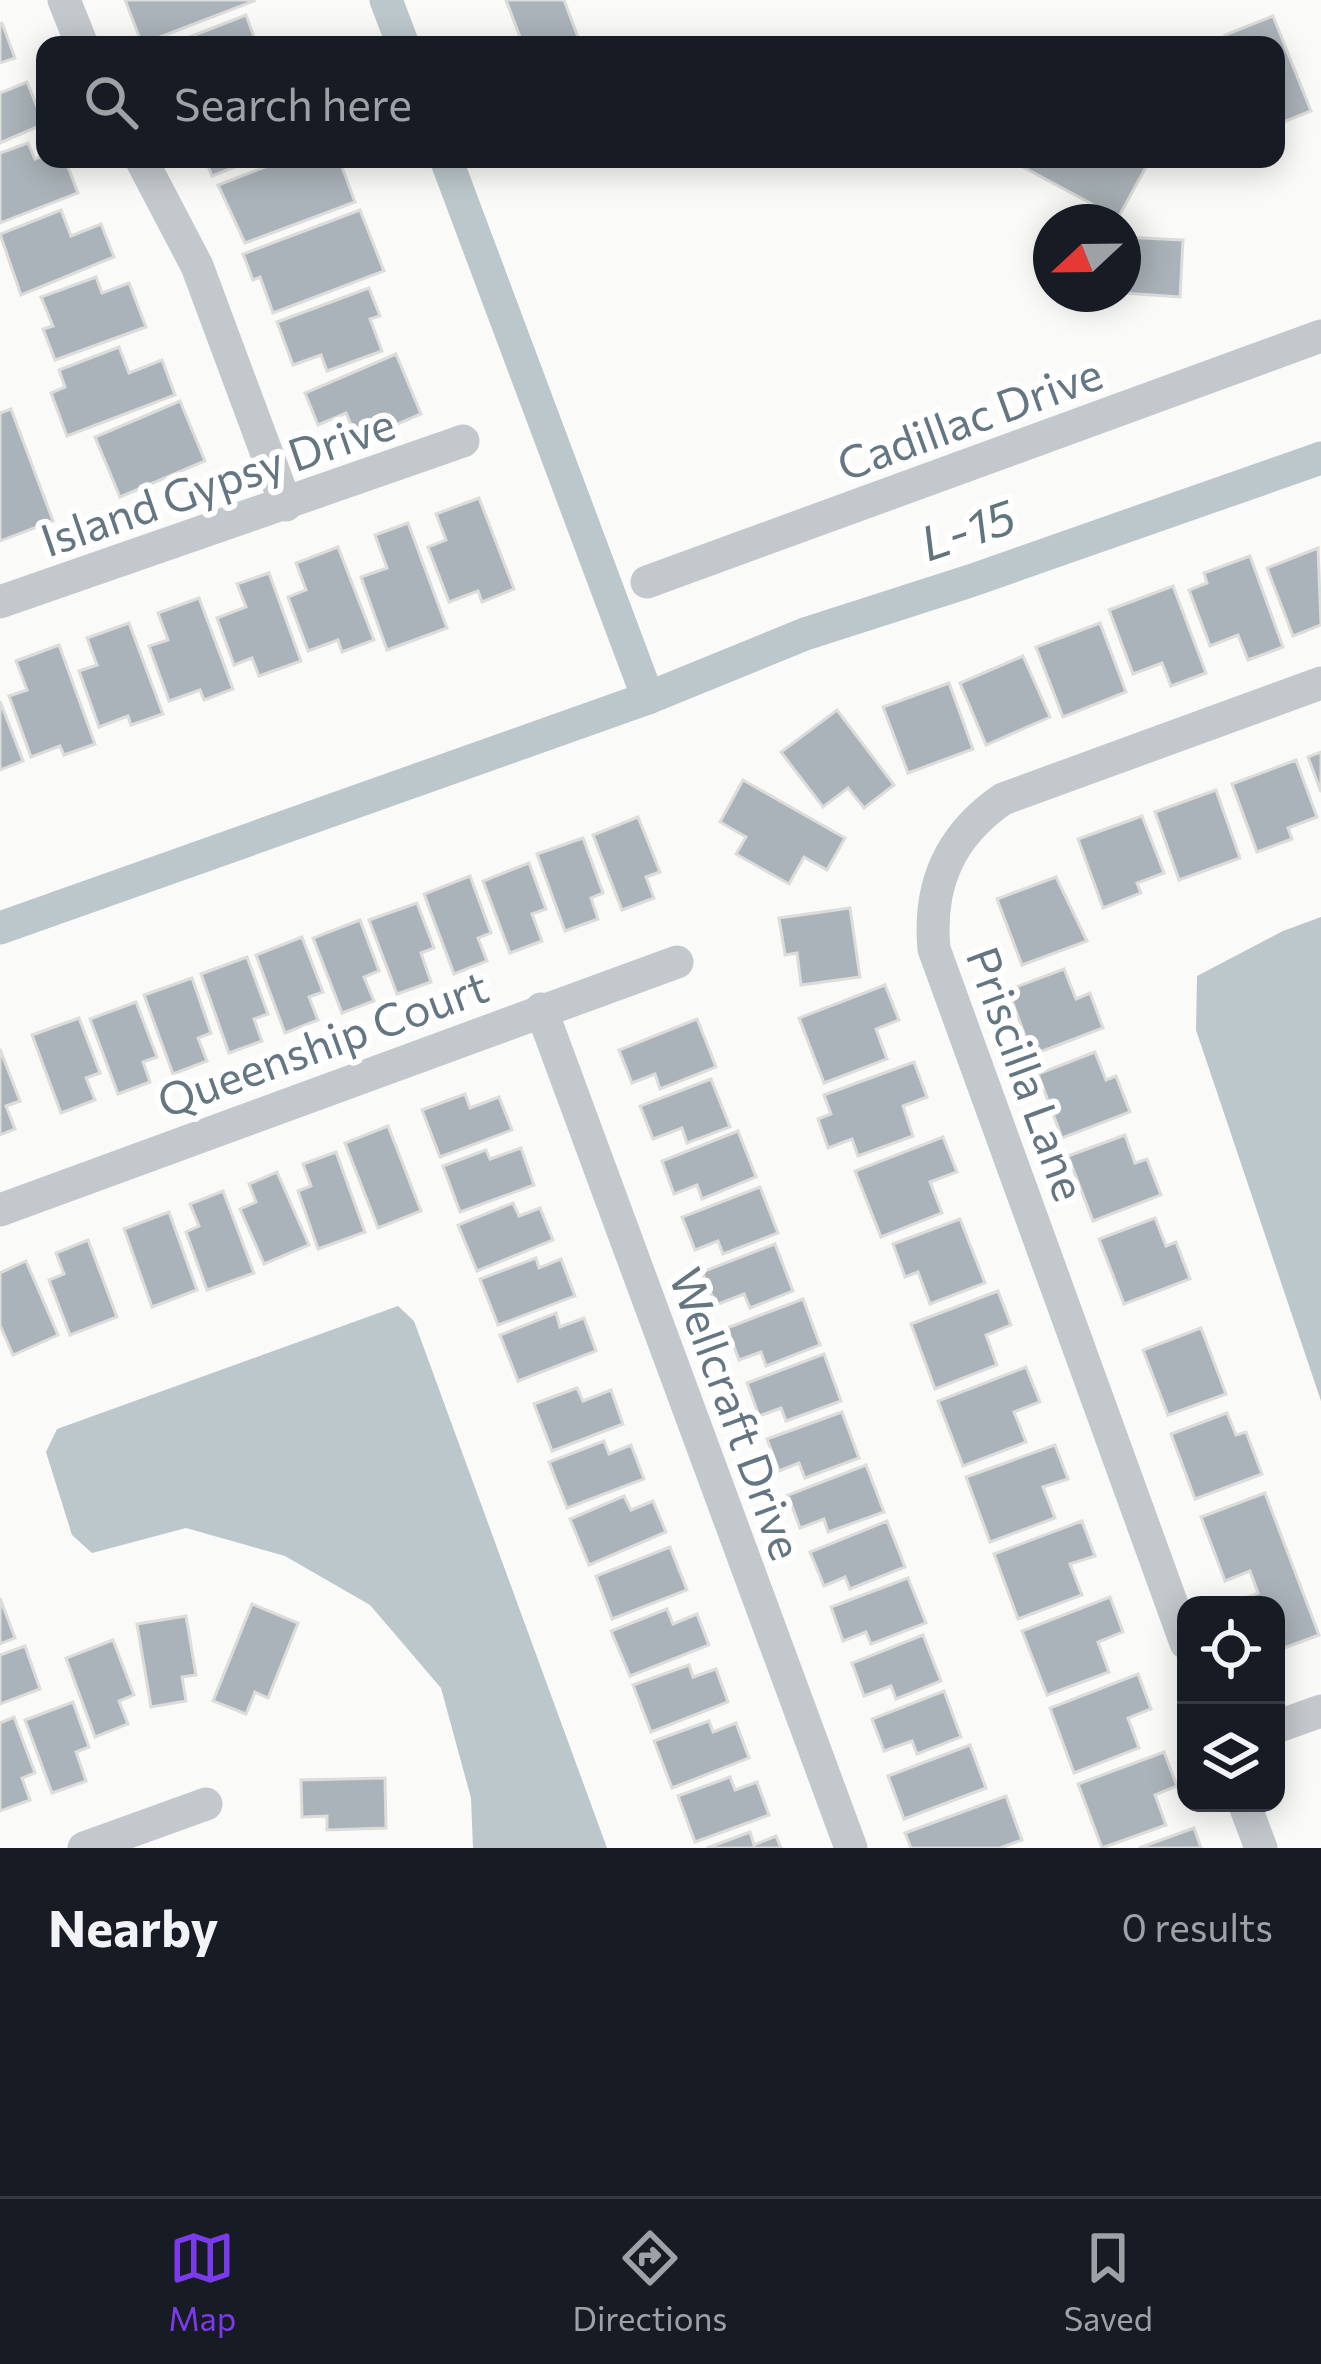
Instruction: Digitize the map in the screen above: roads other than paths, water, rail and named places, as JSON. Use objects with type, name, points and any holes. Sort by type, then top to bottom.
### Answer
[{"type":"street","points":[[64,0],[78,36]]},
{"type":"street","points":[[146,168],[197,266],[286,505]]},
{"type":"street","name":"Cadillac Drive","points":[[647,582],[1321,336]]},
{"type":"street","name":"Island Gypsy Drive","points":[[0,602],[463,441]]},
{"type":"street","name":"Priscilla Lane","points":[[1177,1618],[934,950],[934,896],[951,850],[982,813],[1003,800],[1321,683]]},
{"type":"street","name":"Queenship Court","points":[[0,1210],[677,962]]},
{"type":"street","name":"Wellcraft Drive","points":[[541,1009],[851,1848]]},
{"type":"street","points":[[1285,1724],[1321,1711]]},
{"type":"street","points":[[84,1848],[206,1804]]},
{"type":"street","points":[[1247,1812],[1261,1848]]},
{"type":"waterway","name":"L-15","points":[[386,0],[400,36]]},
{"type":"waterway","name":"L-15","points":[[449,168],[648,698]]},
{"type":"waterway","name":"L-15","points":[[0,928],[648,698],[805,634],[1321,458]]}]
